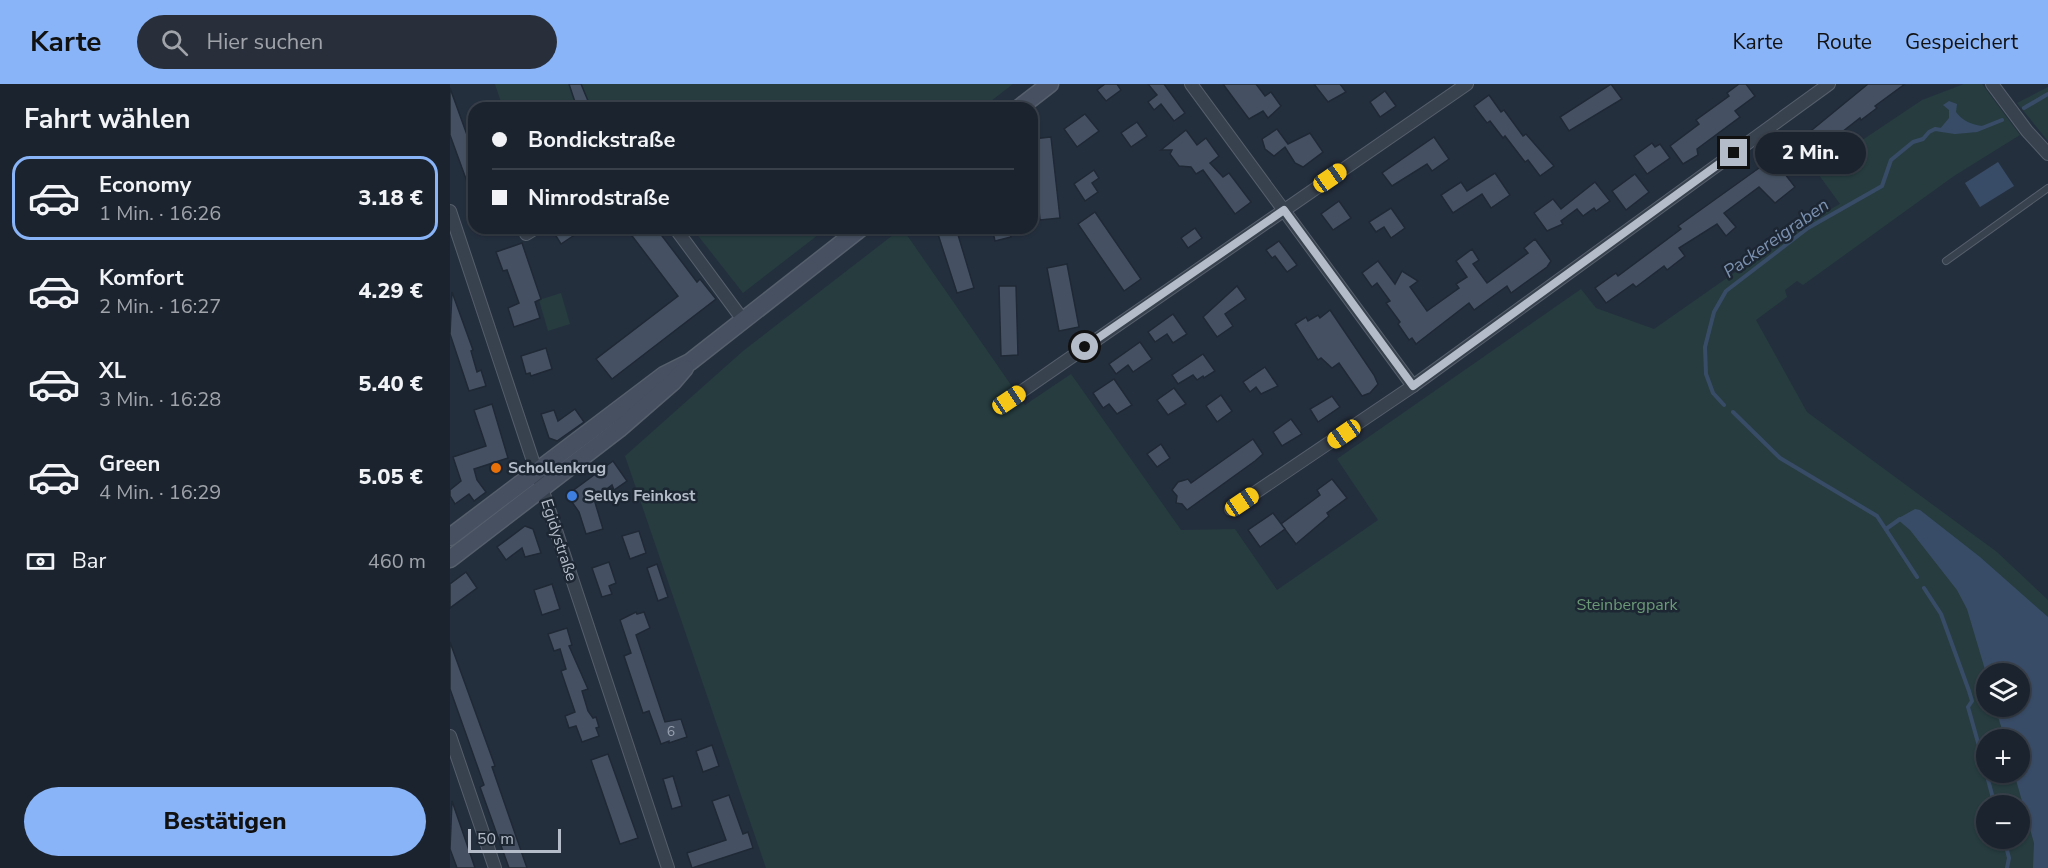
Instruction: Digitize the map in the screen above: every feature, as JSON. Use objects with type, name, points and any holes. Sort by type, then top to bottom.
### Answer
[{"type":"main road","points":[[1027,102],[1050,84]]},
{"type":"main road","points":[[450,559],[658,396],[690,362],[853,234]]},
{"type":"main road","points":[[450,537],[663,375],[690,362]]},
{"type":"street","points":[[1191,84],[1413,386]]},
{"type":"street","points":[[1009,400],[1467,84]]},
{"type":"street","points":[[1231,510],[1413,386],[1829,84]]},
{"type":"street","points":[[1992,84],[2027,131],[2048,154]]},
{"type":"street","name":"Egidystraße","points":[[450,211],[668,868]]},
{"type":"street","points":[[679,234],[743,320]]},
{"type":"street","points":[[450,736],[495,868]]},
{"type":"lane","points":[[1946,261],[2048,188]]},
{"type":"green space","points":[[495,84],[1013,84],[990,102],[501,102]]},
{"type":"green space","name":"Steinbergpark","points":[[1964,84],[1982,84],[2020,135],[1954,176],[1803,285],[1797,281],[1785,290],[1787,297],[1756,320],[1807,412],[1997,552],[2048,600],[2048,868],[766,868],[625,456],[743,351],[894,234],[906,234],[1025,405],[1071,374],[1181,530],[1235,529],[1277,590],[1378,520],[1337,459],[1581,289],[1596,308],[1654,329],[1807,222],[1840,204],[1816,171],[1922,100]]},
{"type":"green space","points":[[2048,87],[2048,141],[2017,103]]},
{"type":"green space","points":[[697,234],[819,234],[743,293]]},
{"type":"green space","points":[[561,293],[570,324],[548,331],[539,300]]},
{"type":"water","points":[[1949,101],[1957,104],[1956,112],[1966,121],[1978,126],[1987,126],[1963,131],[1939,130],[1949,118],[1949,110],[1943,105]]},
{"type":"water","points":[[1998,162],[2014,186],[1980,207],[1965,183]]},
{"type":"water","points":[[1915,509],[1920,510],[1980,557],[2048,617],[2048,868],[2033,868],[2034,843],[2030,829],[2030,795],[2020,795],[2017,783],[2030,783],[2030,729],[2002,729],[1998,717],[2030,717],[2030,663],[1983,663],[1967,609],[1957,590],[1910,530],[1897,519]]},
{"type":"building","points":[[569,84],[581,84],[588,102],[575,102]]},
{"type":"building","points":[[1105,84],[1117,84],[1121,90],[1106,101],[1097,90]]},
{"type":"building","points":[[1148,84],[1164,84],[1185,113],[1174,121],[1161,104],[1154,110],[1148,102],[1157,95]]},
{"type":"building","points":[[1223,84],[1256,84],[1265,96],[1271,92],[1281,106],[1268,118],[1263,111],[1249,119]]},
{"type":"building","points":[[1314,84],[1340,84],[1346,92],[1328,102]]},
{"type":"building","points":[[1611,84],[1622,99],[1569,131],[1560,117]]},
{"type":"building","points":[[1739,84],[1746,84],[1755,96],[1735,111],[1740,117],[1697,149],[1698,155],[1683,164],[1670,146],[1699,124],[1696,120],[1729,96],[1727,93]]},
{"type":"building","points":[[1868,84],[1905,84],[1875,106],[1877,108],[1861,120],[1860,118],[1819,150],[1807,134]]},
{"type":"building","points":[[450,88],[468,138],[468,184],[450,135]]},
{"type":"building","points":[[1385,91],[1396,106],[1380,117],[1370,102]]},
{"type":"building","points":[[1489,95],[1501,112],[1504,110],[1523,136],[1526,134],[1554,166],[1540,176],[1528,160],[1525,162],[1490,121],[1487,123],[1474,106]]},
{"type":"building","points":[[1085,114],[1099,131],[1077,147],[1064,129]]},
{"type":"building","points":[[1137,122],[1147,136],[1131,147],[1121,133]]},
{"type":"building","points":[[1277,129],[1288,144],[1310,133],[1323,152],[1303,167],[1295,163],[1285,147],[1274,156],[1265,149],[1262,139]]},
{"type":"building","points":[[1186,130],[1197,145],[1206,138],[1219,156],[1210,163],[1223,177],[1229,173],[1251,202],[1235,214],[1203,170],[1196,174],[1191,167],[1179,166],[1170,154],[1172,150],[1161,150]]},
{"type":"building","points":[[1051,137],[1060,218],[1040,220],[1038,138]]},
{"type":"building","points":[[1434,137],[1449,159],[1432,171],[1427,164],[1392,186],[1382,173]]},
{"type":"building","points":[[1652,143],[1655,147],[1660,144],[1670,158],[1647,174],[1634,156]]},
{"type":"building","points":[[1787,144],[1797,157],[1781,169],[1795,187],[1775,203],[1759,187],[1724,213],[1736,227],[1726,236],[1717,224],[1679,248],[1685,256],[1667,270],[1664,266],[1636,287],[1633,284],[1606,303],[1595,288],[1616,273],[1618,276],[1681,229],[1678,226],[1759,168]]},
{"type":"building","points":[[1094,170],[1099,178],[1092,183],[1098,192],[1085,201],[1074,184]]},
{"type":"building","points":[[1495,173],[1510,195],[1491,208],[1482,194],[1453,213],[1441,195],[1461,182],[1467,191]]},
{"type":"building","points":[[1635,174],[1649,192],[1626,210],[1612,191]]},
{"type":"building","points":[[1595,182],[1610,201],[1596,211],[1594,208],[1583,216],[1577,209],[1561,221],[1563,224],[1547,231],[1534,213],[1553,199],[1561,209]]},
{"type":"building","points":[[1339,201],[1351,218],[1333,230],[1321,214]]},
{"type":"building","points":[[1391,208],[1405,228],[1391,238],[1384,227],[1376,232],[1369,222]]},
{"type":"building","points":[[1095,212],[1141,279],[1124,291],[1078,224]]},
{"type":"building","points":[[1195,228],[1202,238],[1188,248],[1181,238]]},
{"type":"building","points":[[555,234],[576,234],[561,244]]},
{"type":"building","points":[[631,234],[661,234],[697,282],[700,279],[716,299],[612,379],[596,359],[678,296]]},
{"type":"building","points":[[938,234],[958,234],[974,288],[957,293]]},
{"type":"building","points":[[993,234],[1010,234],[1011,237],[995,241]]},
{"type":"building","points":[[1535,239],[1551,261],[1547,267],[1511,293],[1507,286],[1474,310],[1469,303],[1416,344],[1412,338],[1409,340],[1398,324],[1400,322],[1386,303],[1390,301],[1377,283],[1372,287],[1362,273],[1378,261],[1395,284],[1402,271],[1418,281],[1410,287],[1427,311],[1459,288],[1456,284],[1467,277],[1456,261],[1472,249],[1479,260],[1473,264],[1487,283],[1528,253],[1524,248]]},
{"type":"building","points":[[1279,241],[1297,265],[1287,272],[1275,256],[1272,258],[1266,250]]},
{"type":"building","points":[[522,243],[541,299],[535,302],[540,318],[514,327],[508,308],[519,303],[507,270],[503,271],[496,252]]},
{"type":"building","points":[[1067,264],[1079,327],[1059,331],[1047,268]]},
{"type":"building","points":[[999,286],[1016,286],[1018,355],[1001,356]]},
{"type":"building","points":[[1237,286],[1246,299],[1225,314],[1233,326],[1217,337],[1203,317]]},
{"type":"building","points":[[452,292],[473,350],[471,351],[477,372],[481,370],[486,386],[469,391],[450,334]]},
{"type":"building","points":[[1330,310],[1374,375],[1378,384],[1370,393],[1362,396],[1339,363],[1332,368],[1321,358],[1318,360],[1295,324],[1306,317],[1308,321],[1318,315],[1320,318]]},
{"type":"building","points":[[1173,314],[1187,334],[1173,343],[1167,334],[1155,342],[1148,332]]},
{"type":"building","points":[[1140,342],[1152,359],[1133,372],[1128,365],[1116,374],[1109,364]]},
{"type":"building","points":[[546,348],[552,369],[531,376],[530,373],[526,374],[521,356]]},
{"type":"building","points":[[1203,354],[1215,371],[1197,380],[1193,375],[1178,384],[1172,375]]},
{"type":"building","points":[[1265,367],[1278,386],[1261,394],[1256,387],[1250,392],[1243,382]]},
{"type":"building","points":[[1114,379],[1132,405],[1117,414],[1109,404],[1103,408],[1093,393]]},
{"type":"building","points":[[1174,388],[1186,404],[1168,415],[1157,400]]},
{"type":"building","points":[[1221,395],[1232,411],[1217,422],[1206,406]]},
{"type":"building","points":[[1332,396],[1340,407],[1318,422],[1310,409]]},
{"type":"building","points":[[492,404],[508,458],[474,469],[477,480],[486,492],[474,501],[469,494],[455,504],[450,496],[450,490],[461,481],[453,457],[486,446],[474,410]]},
{"type":"building","points":[[575,409],[584,422],[557,441],[549,438],[541,414],[554,410],[558,421]]},
{"type":"building","points":[[1291,419],[1302,434],[1282,446],[1273,432]]},
{"type":"building","points":[[1253,439],[1263,454],[1255,461],[1187,510],[1182,504],[1176,503],[1177,496],[1172,490],[1178,482],[1188,479],[1191,483]]},
{"type":"building","points":[[1161,444],[1170,458],[1157,467],[1147,454]]},
{"type":"building","points":[[613,461],[627,481],[614,490],[612,485],[594,499],[603,529],[586,534],[579,512],[567,495]]},
{"type":"building","points":[[1332,479],[1347,498],[1327,513],[1329,516],[1296,544],[1281,524],[1320,495],[1317,490]]},
{"type":"building","points":[[1273,513],[1285,529],[1260,547],[1248,530]]},
{"type":"building","points":[[525,526],[533,529],[541,553],[525,557],[522,548],[506,560],[497,547]]},
{"type":"building","points":[[639,531],[646,553],[630,559],[622,536]]},
{"type":"building","points":[[609,562],[616,583],[609,586],[612,594],[602,597],[592,568]]},
{"type":"building","points":[[657,564],[668,597],[658,601],[647,568]]},
{"type":"building","points":[[466,572],[477,588],[450,608],[450,584]]},
{"type":"building","points":[[552,584],[560,609],[542,615],[534,590]]},
{"type":"building","points":[[636,612],[637,614],[644,612],[650,628],[636,635],[665,722],[681,719],[687,737],[669,743],[669,741],[661,744],[649,711],[643,713],[624,656],[631,653],[620,620]]},
{"type":"building","points":[[567,628],[572,645],[569,646],[588,689],[582,691],[588,711],[593,718],[596,717],[599,727],[596,728],[599,736],[582,742],[576,726],[569,728],[565,716],[575,712],[561,671],[566,669],[560,649],[554,651],[548,634]]},
{"type":"building","points":[[450,642],[495,766],[492,767],[527,868],[509,868],[480,787],[484,785],[450,689]]},
{"type":"building","points":[[712,745],[719,766],[703,772],[696,751]]},
{"type":"building","points":[[608,754],[638,838],[620,844],[591,760]]},
{"type":"building","points":[[673,776],[682,806],[672,809],[663,779]]},
{"type":"building","points":[[729,795],[743,834],[748,832],[753,848],[692,868],[687,853],[726,840],[712,801]]},
{"type":"building","points":[[452,801],[475,868],[457,868],[450,849]]},
{"type":"waterway","name":"Packereigraben","points":[[2024,108],[2048,94]]},
{"type":"waterway","name":"Packereigraben","points":[[1724,405],[1713,393],[1706,374],[1705,347],[1714,312],[1726,291],[1808,228],[1882,186],[1891,160],[1913,142],[1923,139],[1929,132],[1935,129],[1955,132],[1977,130],[2002,120]]},
{"type":"waterway","name":"Packereigraben","points":[[1733,412],[1780,458],[1877,516],[1917,577]]},
{"type":"waterway","points":[[1886,529],[1900,519]]},
{"type":"waterway","name":"Packereigraben","points":[[1924,588],[1941,614],[1969,691],[1972,701],[1968,707],[1976,735]]},
{"type":"waterway","name":"Packereigraben","points":[[1989,783],[1992,795]]},
{"type":"waterway","name":"Packereigraben","points":[[2007,849],[2009,858],[2007,868]]},
{"type":"place","name":"Schollenkrug","points":[[496,468]]},
{"type":"place","name":"Sellys Feinkost","points":[[572,496]]},
{"type":"route","points":[[1085,347],[1284,210],[1413,386],[1734,153]]}]
